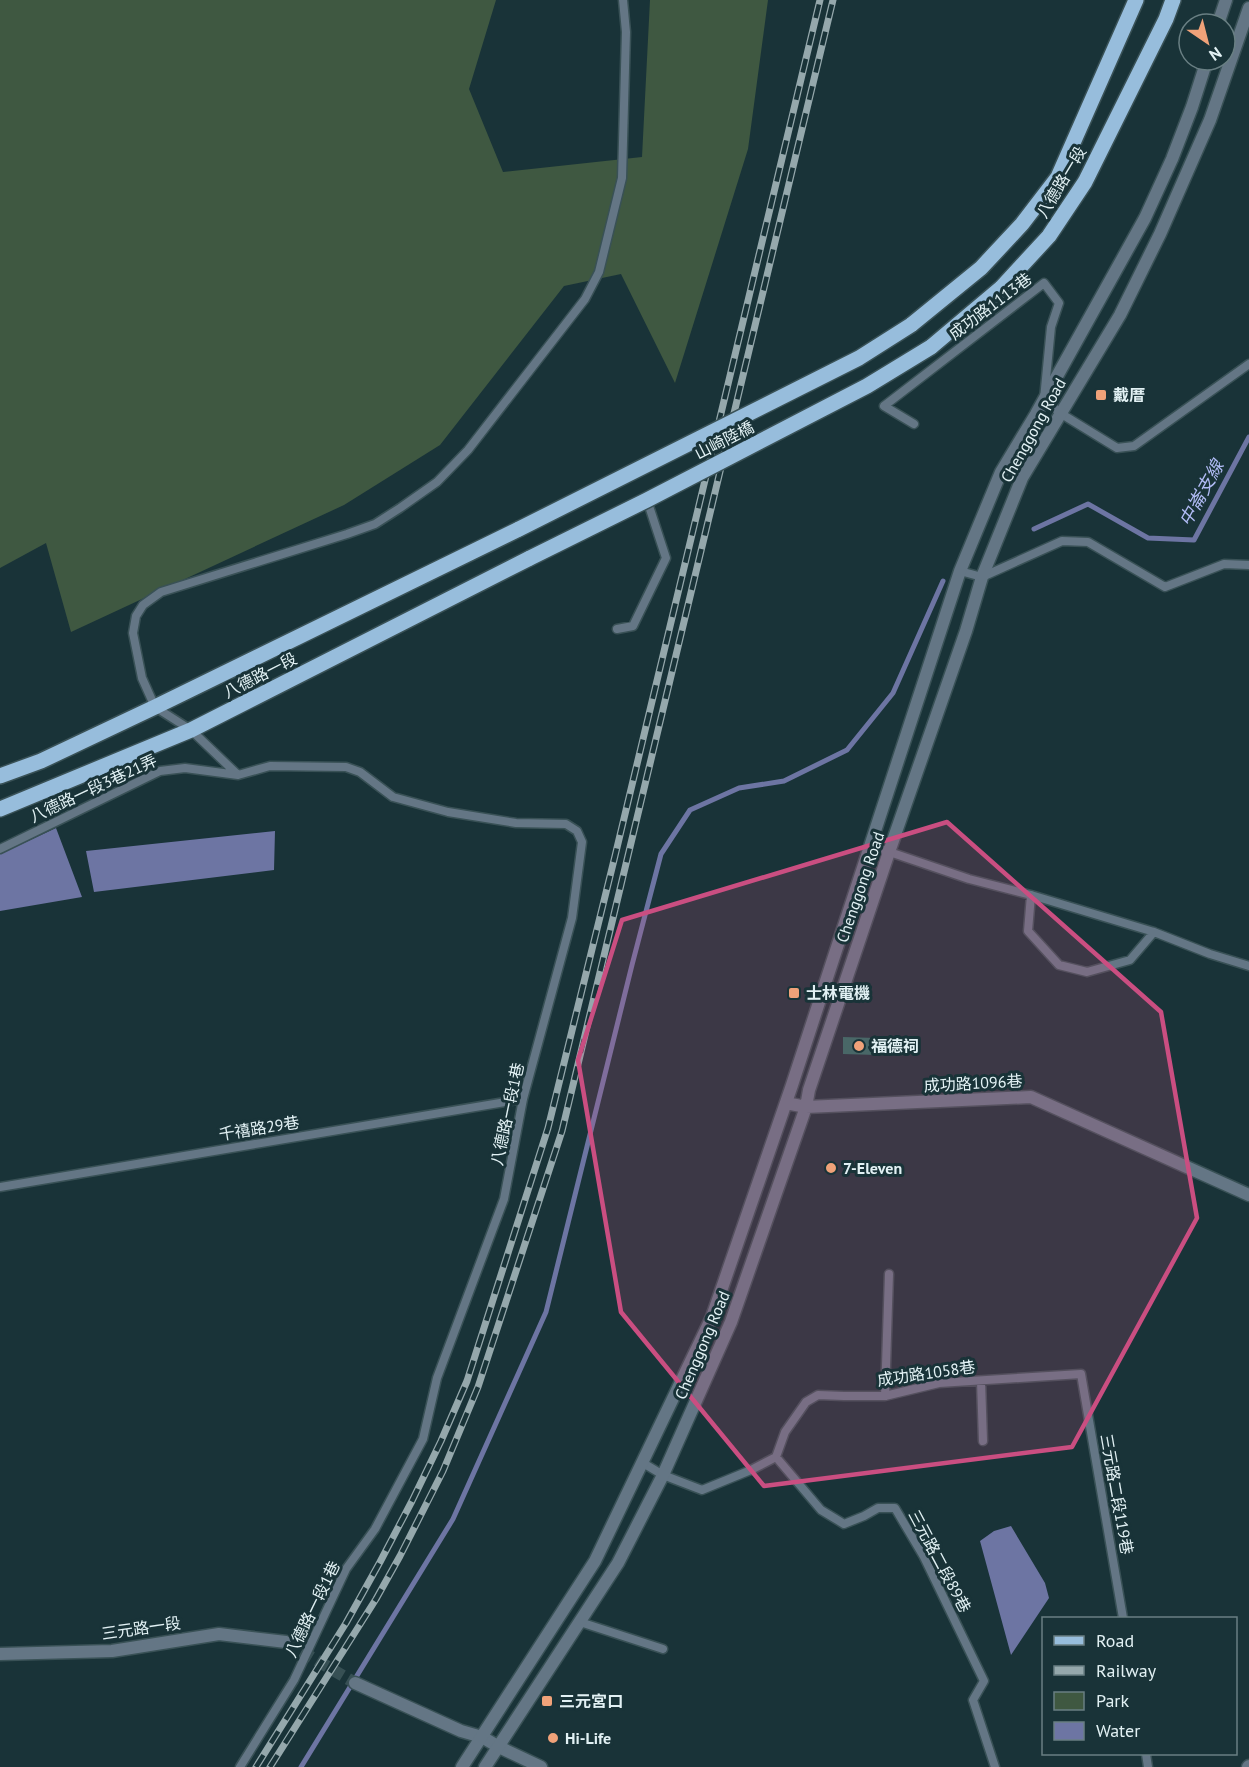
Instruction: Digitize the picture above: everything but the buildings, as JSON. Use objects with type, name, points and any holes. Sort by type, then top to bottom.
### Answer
[{"type":"main road","name":"八德路一段","points":[[911,325],[981,268],[1022,224],[1058,177],[1136,0]]},
{"type":"main road","name":"八德路一段","points":[[931,347],[1001,288],[1049,236],[1085,182],[1166,20],[1173,0]]},
{"type":"main road","name":"山崎陸橋","points":[[519,529],[860,358],[911,325]]},
{"type":"main road","name":"山崎陸橋","points":[[530,558],[867,386],[931,347]]},
{"type":"main road","name":"八德路一段","points":[[0,776],[41,761],[155,707],[519,529]]},
{"type":"main road","name":"八德路一段","points":[[0,809],[191,730],[530,558]]},
{"type":"street","name":"Chenggong Road","points":[[485,1767],[618,1563],[663,1475],[731,1322],[806,1107],[809,1090],[966,631],[982,577],[1022,478],[1120,315],[1160,234],[1210,120],[1249,8]]},
{"type":"street","name":"Chenggong Road","points":[[462,1767],[595,1562],[712,1317],[786,1103],[960,571],[1001,472],[1144,218],[1172,159],[1203,72]]},
{"type":"street","name":"成功路1096巷","points":[[786,1103],[806,1107],[1031,1097],[1249,1195]]},
{"type":"street","name":"三元路一段","points":[[0,1654],[112,1651],[219,1634],[286,1642]]},
{"type":"street","points":[[355,1683],[461,1731],[483,1737],[541,1767]]},
{"type":"lane","points":[[238,775],[191,730],[155,707],[142,678],[133,633],[136,616],[143,604],[161,592],[375,524],[437,482],[468,450],[585,299],[599,272],[622,178],[626,32],[623,0]]},
{"type":"lane","name":"成功路1113巷","points":[[914,424],[884,406],[1044,283],[1059,303],[1051,327],[1044,399]]},
{"type":"lane","points":[[1044,399],[1059,413],[1117,448],[1134,446],[1249,364]]},
{"type":"lane","points":[[617,629],[633,626],[666,558],[647,500]]},
{"type":"lane","points":[[960,571],[982,577],[1062,541],[1088,542],[1165,587],[1224,564],[1249,564]]},
{"type":"lane","name":"八德路一段1巷","points":[[238,775],[270,766],[346,767],[360,772],[393,797],[448,812],[516,823],[566,824],[577,831],[582,842],[572,918],[523,1100],[504,1199],[437,1378],[423,1439],[375,1529],[346,1569],[294,1680],[240,1767]]},
{"type":"lane","name":"八德路一段3巷21弄","points":[[0,849],[160,771],[185,768],[238,775]]},
{"type":"lane","points":[[869,845],[969,879],[1154,932],[1210,954],[1249,966]]},
{"type":"lane","points":[[1030,895],[1028,931],[1059,965],[1087,972],[1130,960],[1154,932]]},
{"type":"lane","name":"千禧路29巷","points":[[0,1187],[523,1100]]},
{"type":"lane","points":[[885,1396],[890,1274]]},
{"type":"lane","name":"成功路1058巷","points":[[776,1457],[784,1432],[806,1402],[818,1395],[885,1396],[939,1383],[1081,1374]]},
{"type":"lane","name":"三元路二段119巷","points":[[1081,1374],[1123,1617]]},
{"type":"lane","points":[[981,1381],[983,1441]]},
{"type":"lane","points":[[643,1463],[663,1475],[702,1490],[776,1457]]},
{"type":"lane","name":"三元路二段89巷","points":[[776,1457],[821,1510],[844,1524],[878,1508],[895,1508],[924,1557],[984,1681],[973,1700],[995,1767]]},
{"type":"lane","points":[[580,1622],[663,1649]]},
{"type":"highlighted area","points":[[947,822],[1161,1012],[1197,1218],[1072,1447],[764,1486],[621,1312],[578,1060],[622,920]]},
{"type":"green space","points":[[0,0],[496,0],[469,89],[503,172],[642,157],[650,0],[768,0],[748,149],[675,383],[621,274],[564,286],[440,445],[344,505],[71,632],[46,543],[0,568]]},
{"type":"water","points":[[56,828],[82,897],[0,911],[0,854]]},
{"type":"water","points":[[275,831],[274,870],[94,892],[86,851]]},
{"type":"water","points":[[1011,1526],[1045,1583],[1049,1598],[1011,1655],[980,1541],[994,1531]]},
{"type":"waterway","name":"中崙支線","points":[[1034,529],[1088,504],[1148,538],[1194,540],[1249,437]]},
{"type":"waterway","points":[[301,1767],[453,1519],[546,1312],[661,854],[690,810],[739,788],[784,781],[847,750],[893,693],[943,581]]},
{"type":"tunnel","points":[[286,1642],[355,1683]]},
{"type":"railway","points":[[256,1767],[346,1623],[412,1501],[441,1441],[467,1381],[548,1128],[820,0]]},
{"type":"railway","points":[[270,1767],[376,1599],[443,1471],[478,1387],[562,1131],[833,0]]},
{"type":"place","name":"戴厝","points":[[1101,395]]},
{"type":"place","name":"士林電機","points":[[794,993]]},
{"type":"place","name":"福德祠","points":[[859,1046]]},
{"type":"place","name":"7-Eleven","points":[[831,1168]]},
{"type":"place","name":"三元宮口","points":[[547,1701]]},
{"type":"place","name":"Hi-Life","points":[[553,1738]]}]
